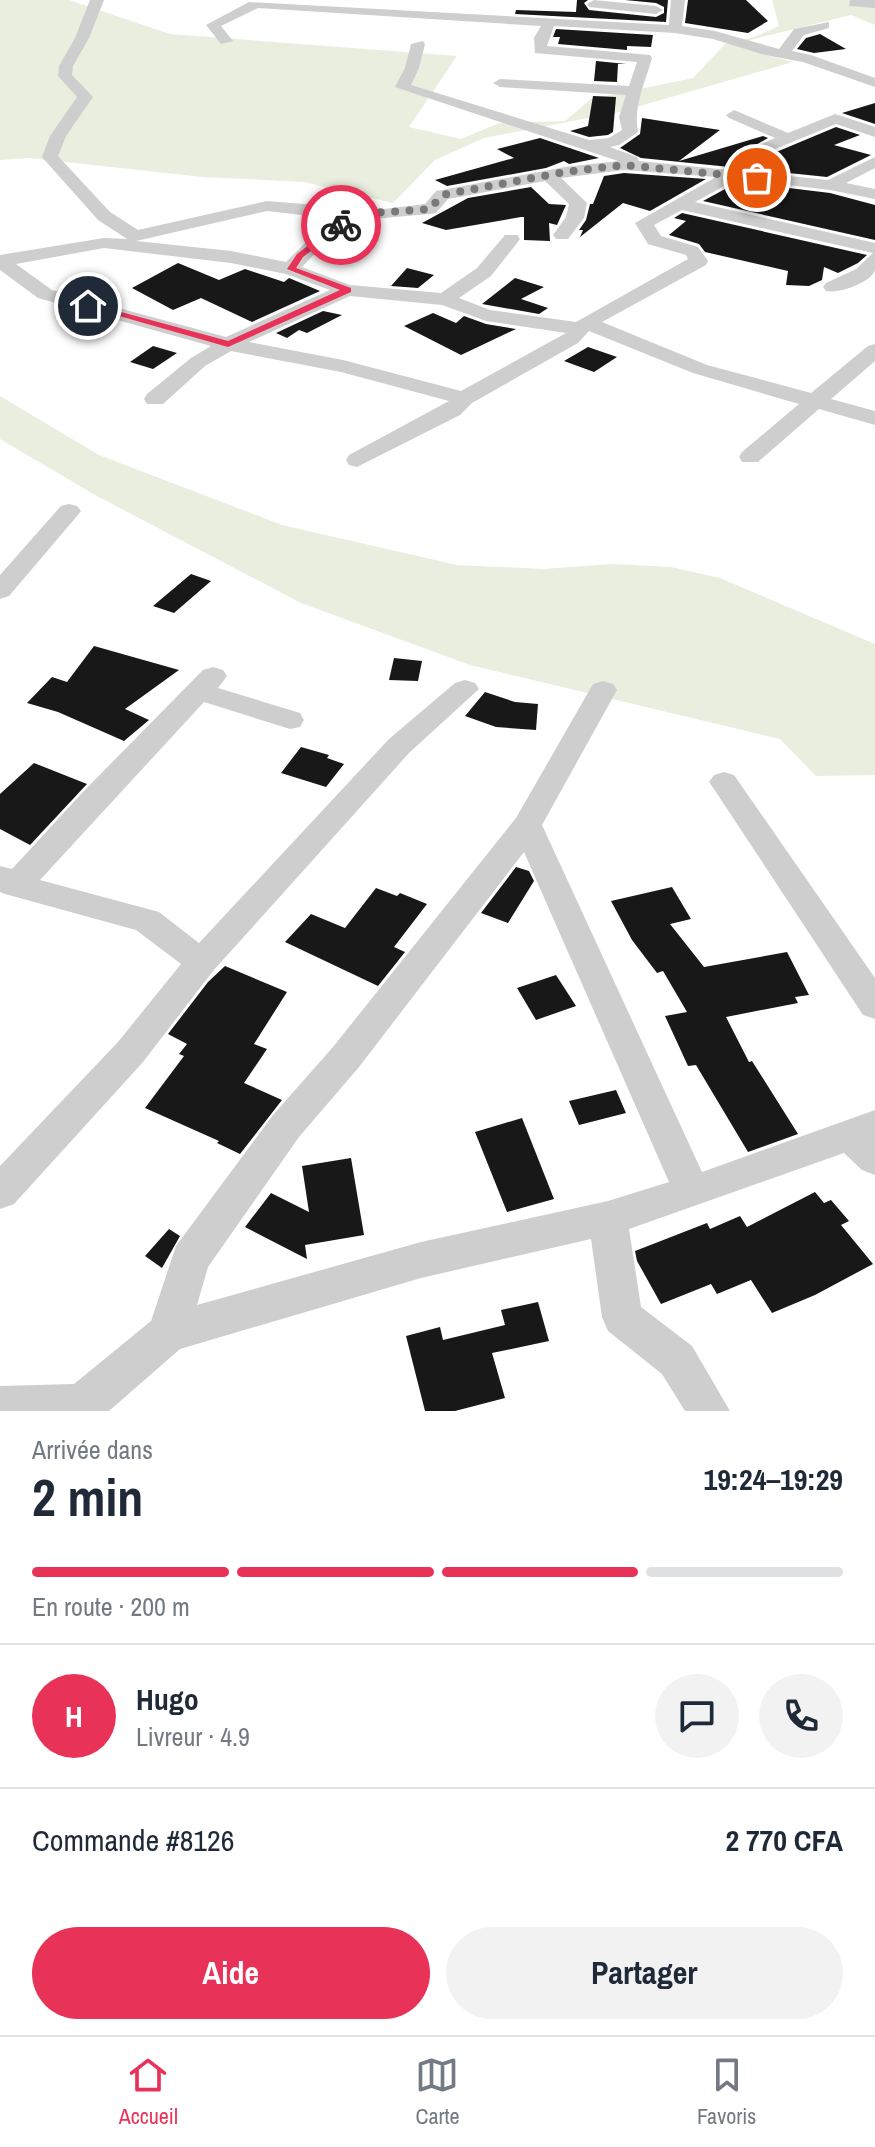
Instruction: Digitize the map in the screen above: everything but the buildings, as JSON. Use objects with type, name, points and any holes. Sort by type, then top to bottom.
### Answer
[{"type":"street","points":[[97,0],[82,38],[66,66],[65,76],[85,97],[58,136],[50,157],[131,242]]},
{"type":"street","points":[[228,2],[675,29],[715,35],[782,55],[806,58],[875,83]]},
{"type":"street","points":[[226,41],[213,25],[261,3]]},
{"type":"street","points":[[854,3],[875,4]]},
{"type":"street","points":[[594,4],[677,6],[675,29]]},
{"type":"street","points":[[550,22],[541,38],[540,50],[645,58],[627,117],[630,132],[613,142],[589,145]]},
{"type":"street","points":[[782,55],[799,32],[824,25]]},
{"type":"street","points":[[418,44],[412,68],[402,87],[647,166]]},
{"type":"street","points":[[500,83],[637,91]]},
{"type":"street","points":[[734,115],[787,138]]},
{"type":"street","points":[[761,150],[835,119],[875,132]]},
{"type":"street","points":[[830,185],[875,162]]},
{"type":"street","points":[[131,242],[236,211],[267,206],[357,214],[430,209],[442,195],[600,167],[647,166],[830,185],[875,194]]},
{"type":"street","points":[[548,175],[578,203],[575,218],[562,235]]},
{"type":"street","points":[[357,460],[452,410],[464,398],[571,339],[583,326],[699,261],[692,251],[654,240],[644,223],[733,175]]},
{"type":"street","points":[[679,204],[875,248]]},
{"type":"street","points":[[291,269],[314,243],[357,214]]},
{"type":"street","points":[[445,299],[484,272],[511,239]]},
{"type":"street","points":[[0,261],[104,243],[131,242],[231,257],[291,269],[347,290],[445,299],[486,315],[583,326],[700,369],[875,418]]},
{"type":"street","points":[[0,261],[45,294],[228,344],[343,366],[464,398]]},
{"type":"street","points":[[833,287],[871,271]]},
{"type":"street","points":[[155,399],[198,362],[228,344],[347,290]]},
{"type":"street","points":[[750,457],[875,350]]},
{"type":"street","points":[[0,591],[69,511]]},
{"type":"street","points":[[8,882],[206,684],[290,720]]},
{"type":"street","points":[[0,1192],[113,1070],[178,995],[201,962],[399,746],[465,689]]},
{"type":"street","points":[[168,1333],[190,1259],[286,1126],[346,1057],[527,825],[603,690]]},
{"type":"street","points":[[724,782],[875,1005]]},
{"type":"street","points":[[527,825],[692,1192]]},
{"type":"street","points":[[8,882],[147,921],[201,962]]},
{"type":"street","points":[[0,1407],[85,1408],[168,1333],[421,1260],[608,1218],[867,1140]]},
{"type":"street","points":[[608,1218],[622,1317],[677,1360],[709,1411]]},
{"type":"shaded area","points":[[0,0],[69,0],[170,34],[457,56],[409,127],[461,139],[499,123],[565,121],[591,99],[693,78],[725,44],[757,36],[779,26],[772,0],[875,0],[875,25],[851,15],[750,40],[750,46],[762,54],[793,62],[619,112],[484,138],[435,160],[393,203],[304,182],[203,177],[29,158],[0,160]]},
{"type":"shaded area","points":[[0,396],[99,455],[282,525],[457,565],[543,569],[612,564],[671,567],[720,578],[875,644],[875,775],[816,776],[780,739],[470,665],[301,603],[95,495],[0,439]]},
{"type":"way so far","points":[[341,225],[357,214],[430,209],[442,195],[600,167],[680,168],[757,178]]},
{"type":"route","points":[[88,306],[228,344],[347,290],[291,269],[314,243],[341,225]]}]
